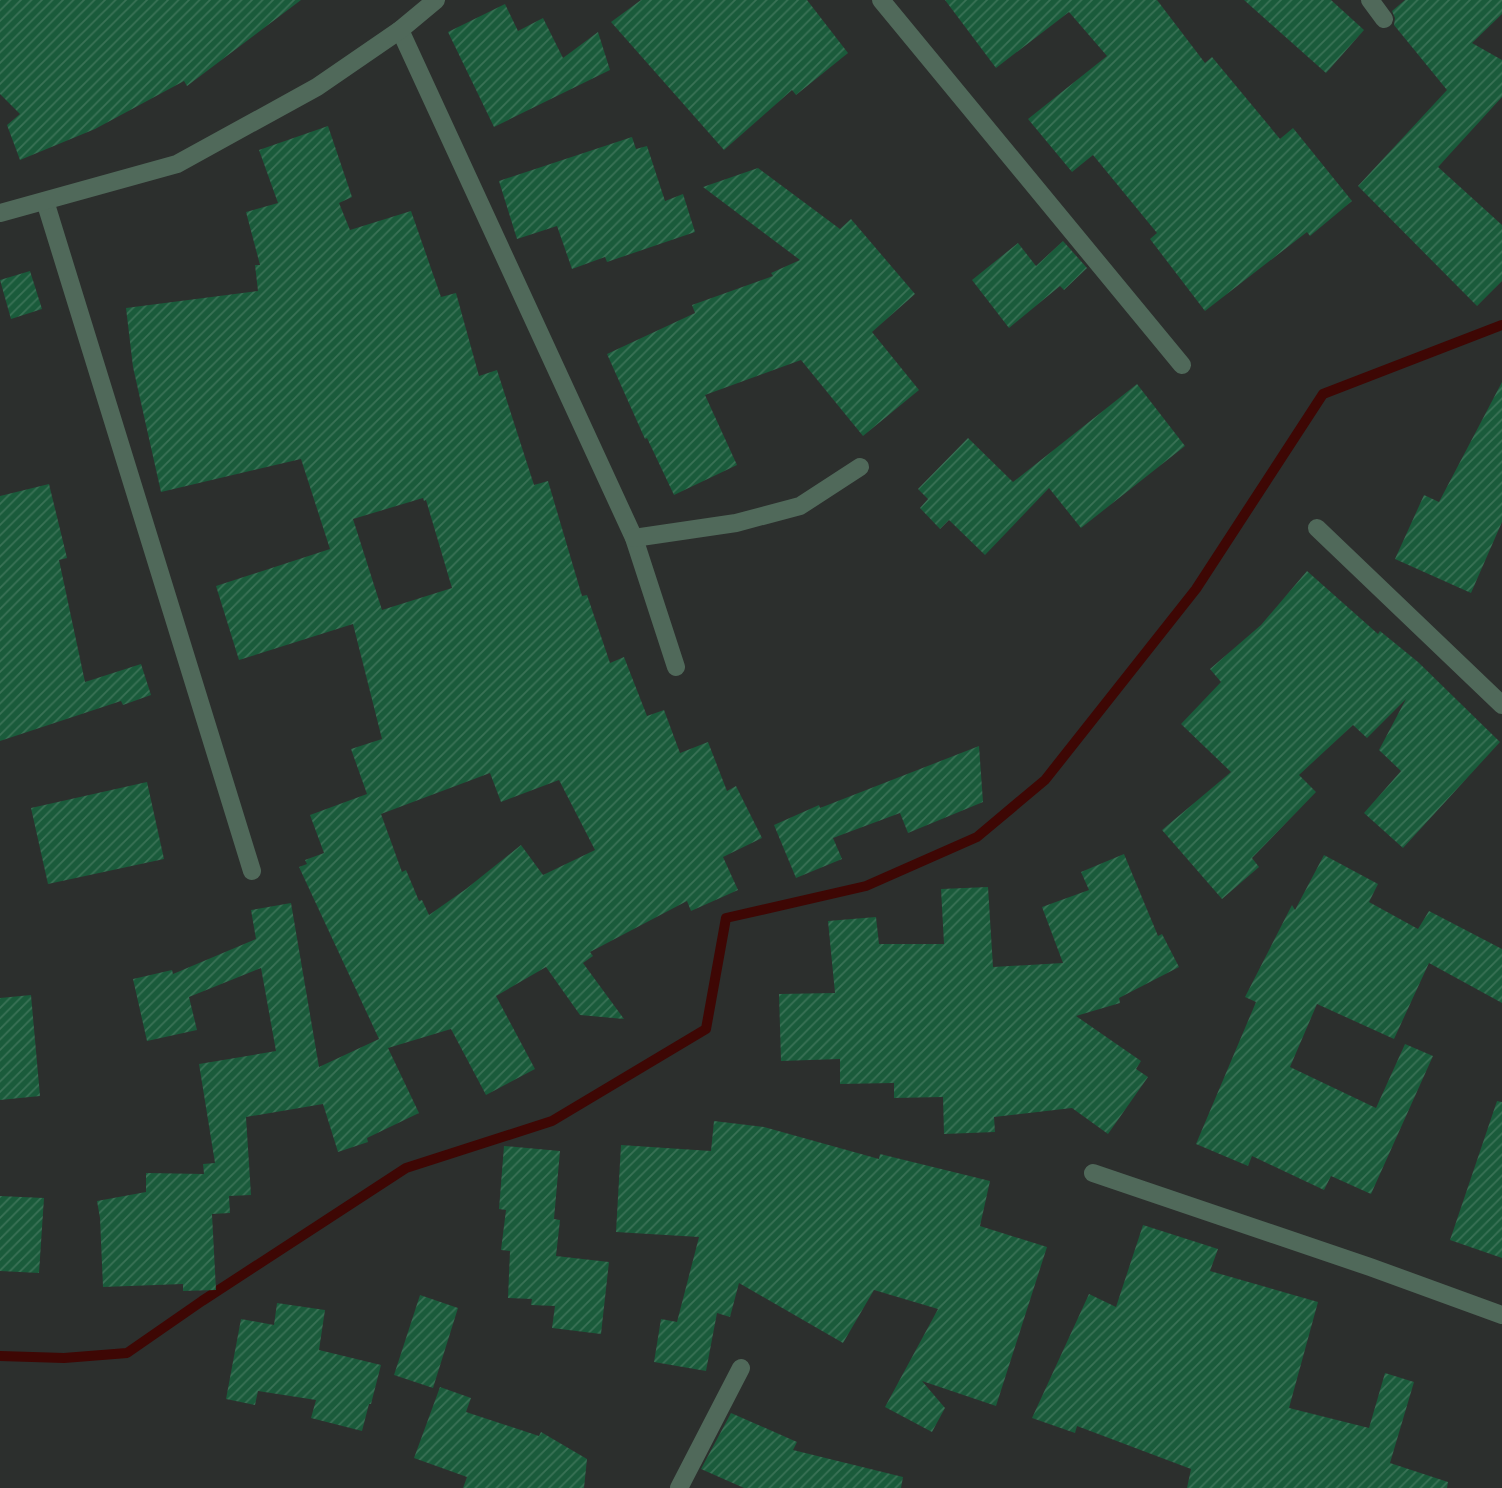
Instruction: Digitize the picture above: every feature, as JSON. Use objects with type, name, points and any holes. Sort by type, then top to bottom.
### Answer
[{"type":"street","points":[[0,213],[177,164],[317,87],[400,30],[436,0]]},
{"type":"street","points":[[881,0],[1182,365]]},
{"type":"street","points":[[1370,0],[1384,19]]},
{"type":"street","points":[[400,30],[634,538],[676,667]]},
{"type":"street","points":[[45,201],[252,871]]},
{"type":"street","points":[[634,538],[736,523],[800,506],[860,467]]},
{"type":"street","points":[[1317,528],[1502,705]]},
{"type":"street","points":[[1093,1173],[1502,1315]]},
{"type":"street","points":[[679,1488],[741,1368]]},
{"type":"building","points":[[0,0],[301,0],[187,86],[184,81],[95,129],[20,160],[7,125],[20,114],[0,94]]},
{"type":"building","points":[[641,0],[807,0],[848,53],[796,95],[792,90],[724,150],[611,22]]},
{"type":"building","points":[[945,0],[1157,0],[1205,63],[1212,57],[1280,139],[1293,128],[1352,201],[1310,236],[1307,232],[1205,311],[1150,239],[1157,233],[1093,155],[1072,172],[1028,119],[1107,56],[1069,12],[996,68]]},
{"type":"building","points":[[1244,0],[1331,0],[1364,30],[1326,73]]},
{"type":"building","points":[[1405,0],[1502,0],[1502,14],[1472,43],[1502,60],[1502,97],[1438,167],[1502,225],[1502,281],[1477,306],[1358,186],[1447,90],[1394,25],[1392,11]]},
{"type":"building","points":[[505,4],[518,31],[543,18],[563,58],[598,32],[610,70],[494,127],[448,32]]},
{"type":"building","points":[[328,126],[352,197],[339,203],[350,230],[411,211],[441,297],[456,293],[479,376],[497,370],[534,485],[548,481],[582,596],[587,595],[610,663],[624,657],[647,716],[664,710],[680,753],[708,742],[727,791],[736,786],[762,838],[723,857],[738,890],[691,911],[687,901],[590,952],[593,956],[583,963],[624,1019],[580,1015],[546,967],[496,996],[535,1069],[486,1095],[451,1029],[388,1048],[419,1113],[367,1138],[368,1142],[338,1152],[323,1104],[246,1117],[251,1195],[229,1196],[230,1213],[212,1214],[216,1290],[183,1291],[183,1284],[103,1287],[97,1201],[146,1192],[146,1173],[204,1174],[203,1164],[215,1163],[199,1064],[276,1051],[261,968],[189,997],[197,1030],[147,1041],[133,979],[172,970],[173,974],[256,939],[251,910],[291,903],[319,1067],[379,1039],[299,867],[307,864],[305,860],[324,853],[310,815],[367,794],[351,749],[382,739],[353,624],[239,660],[216,586],[330,549],[301,459],[161,492],[133,367],[126,308],[258,291],[255,265],[260,265],[246,212],[278,203],[259,150]],"holes":[[[423,498],[426,500],[452,588],[382,610],[353,519]],[[490,773],[501,802],[559,780],[595,850],[543,875],[521,845],[429,915],[422,900],[419,901],[406,870],[402,872],[381,814]]]},
{"type":"building","points":[[632,137],[636,149],[647,146],[665,201],[683,194],[695,232],[607,262],[605,257],[572,269],[557,226],[517,239],[499,181]]},
{"type":"building","points":[[758,168],[840,229],[851,219],[915,294],[872,332],[919,390],[863,436],[801,360],[705,395],[737,465],[674,495],[647,438],[645,439],[607,354],[695,313],[692,305],[773,276],[771,273],[800,260],[703,187]]},
{"type":"building","points":[[1063,241],[1087,268],[1064,290],[1060,286],[1009,328],[972,280],[1018,243],[1036,266]]},
{"type":"building","points":[[30,271],[42,309],[11,319],[0,280]]},
{"type":"building","points":[[1502,382],[1502,522],[1471,593],[1395,559],[1424,495],[1439,502]]},
{"type":"building","points":[[1137,384],[1185,446],[1081,528],[1049,488],[985,555],[949,520],[940,529],[920,508],[928,499],[918,489],[968,438],[1013,482]]},
{"type":"building","points":[[49,484],[67,558],[59,560],[85,682],[141,664],[151,695],[123,705],[121,701],[0,741],[0,496]]},
{"type":"building","points":[[1307,571],[1378,634],[1380,631],[1418,662],[1500,742],[1403,848],[1364,813],[1401,771],[1379,750],[1406,699],[1367,738],[1353,725],[1299,775],[1316,792],[1252,858],[1259,867],[1222,899],[1162,830],[1231,772],[1181,724],[1221,682],[1210,669],[1261,625]]},
{"type":"building","points":[[979,746],[983,802],[908,833],[900,813],[833,838],[842,859],[796,878],[774,825],[819,805],[820,808]]},
{"type":"building","points":[[147,782],[164,859],[48,884],[31,808]]},
{"type":"building","points":[[1124,854],[1158,936],[1162,934],[1179,967],[1119,998],[1120,1003],[1076,1016],[1141,1061],[1136,1069],[1148,1077],[1108,1134],[1072,1108],[994,1117],[995,1132],[944,1134],[943,1097],[894,1098],[894,1083],[840,1084],[840,1059],[781,1061],[779,994],[835,993],[828,921],[876,917],[879,944],[944,944],[941,889],[988,887],[993,967],[1063,963],[1042,907],[1089,890],[1081,872]]},
{"type":"building","points":[[1324,855],[1378,884],[1369,902],[1418,929],[1429,911],[1502,949],[1502,1003],[1429,963],[1394,1039],[1317,1004],[1290,1067],[1376,1108],[1405,1044],[1433,1056],[1371,1194],[1331,1176],[1324,1190],[1252,1156],[1248,1166],[1196,1144],[1256,1002],[1245,997],[1292,905],[1295,910]]},
{"type":"building","points":[[31,995],[40,1096],[0,1100],[0,998]]},
{"type":"building","points":[[1497,1101],[1502,1102],[1502,1258],[1450,1240]]},
{"type":"building","points":[[714,1121],[764,1127],[879,1159],[880,1154],[990,1181],[980,1226],[1047,1247],[996,1406],[922,1381],[945,1408],[932,1432],[885,1407],[938,1309],[874,1290],[843,1343],[739,1283],[730,1317],[717,1313],[706,1371],[654,1362],[661,1319],[677,1322],[699,1237],[616,1232],[621,1145],[711,1151]]},
{"type":"building","points":[[504,1146],[560,1151],[554,1219],[560,1220],[556,1256],[609,1262],[601,1334],[552,1328],[555,1306],[531,1305],[532,1299],[508,1298],[510,1251],[501,1250],[506,1210],[499,1209]]},
{"type":"building","points":[[0,1196],[44,1198],[39,1273],[0,1271]]},
{"type":"building","points":[[1143,1225],[1218,1249],[1210,1271],[1318,1302],[1289,1408],[1369,1428],[1385,1373],[1414,1382],[1390,1463],[1448,1482],[1447,1488],[1187,1488],[1191,1469],[1077,1426],[1075,1433],[1032,1418],[1089,1294],[1116,1307]]},
{"type":"building","points":[[420,1295],[458,1308],[433,1388],[394,1375]]},
{"type":"building","points":[[277,1303],[325,1310],[319,1350],[381,1365],[362,1431],[311,1418],[316,1400],[258,1391],[255,1405],[226,1399],[241,1319],[274,1325]]},
{"type":"building","points":[[440,1387],[471,1398],[466,1412],[539,1436],[541,1432],[587,1459],[584,1488],[463,1488],[467,1477],[414,1458]]},
{"type":"building","points":[[731,1413],[797,1442],[793,1450],[903,1477],[901,1488],[744,1488],[701,1469]]},
{"type":"waterway","points":[[0,1356],[64,1358],[127,1353],[406,1168],[552,1121],[706,1029],[726,918],[866,886],[977,837],[1045,780],[1196,589],[1323,394],[1502,325]]}]
